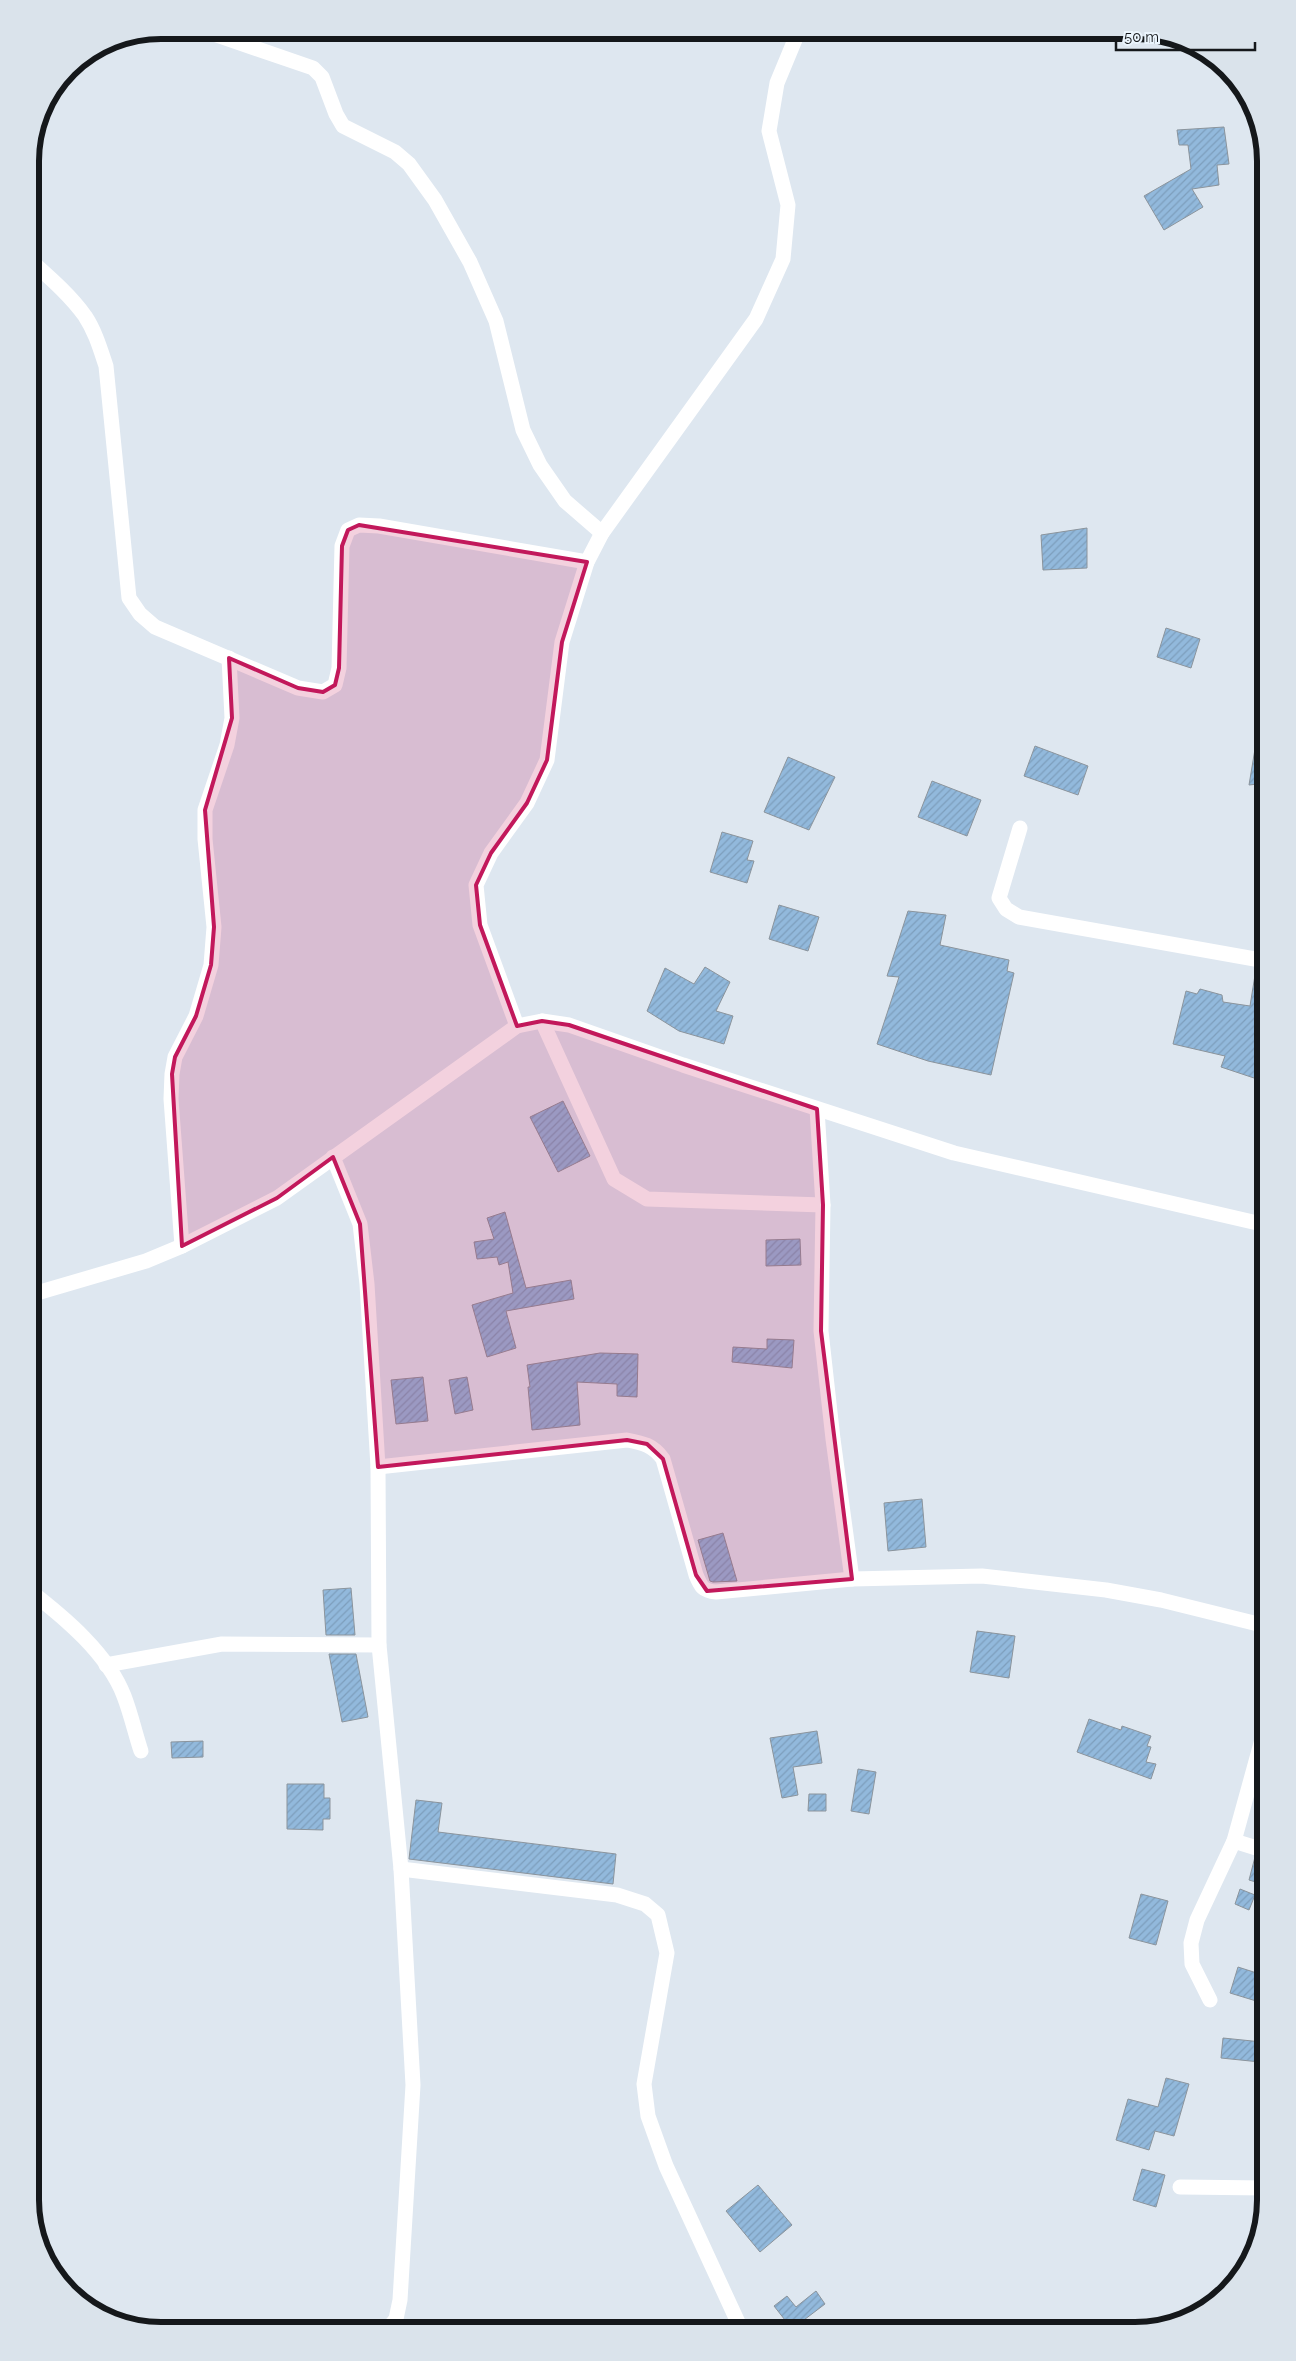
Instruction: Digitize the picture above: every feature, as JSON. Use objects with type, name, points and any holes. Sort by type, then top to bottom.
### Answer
[{"type":"street","points":[[228,39],[313,68],[322,77],[336,114],[343,126],[395,152],[409,164],[440,208],[470,262],[496,321],[523,430],[540,465],[565,501],[602,533]]},
{"type":"street","points":[[517,1026],[480,925],[476,885],[491,853],[527,803],[547,760],[562,642],[587,562],[602,533],[756,320],[783,259],[788,204],[769,131],[777,83],[795,39]]},
{"type":"street","points":[[39,268],[61,289],[84,316],[98,340],[106,366],[129,598],[140,614],[155,627],[298,688],[323,692],[335,685],[339,668],[342,546],[348,530],[359,525],[379,526],[587,562]]},
{"type":"street","points":[[182,1246],[171,1098],[172,1074],[175,1057],[196,1016],[211,965],[214,927],[205,810],[227,745],[232,718],[229,658]]},
{"type":"street","points":[[1020,828],[999,898],[1006,910],[1019,917],[1257,959]]},
{"type":"street","points":[[542,1021],[614,1179],[626,1188],[647,1199],[823,1205]]},
{"type":"street","points":[[39,1291],[146,1261],[182,1246],[277,1198],[517,1026],[542,1021],[569,1025],[683,1065],[954,1153],[1257,1222]]},
{"type":"street","points":[[818,1109],[823,1205],[821,1331],[852,1579]]},
{"type":"street","points":[[333,1158],[360,1224],[367,1284],[378,1466],[379,1645],[401,1869],[413,2085],[400,2300],[396,2319],[394,2322]]},
{"type":"street","points":[[378,1466],[627,1440],[647,1444],[657,1450],[663,1459],[696,1575],[701,1587],[707,1591],[716,1592],[852,1579],[982,1576],[1097,1589],[1161,1600],[1257,1624]]},
{"type":"street","points":[[39,1599],[78,1632],[106,1665],[123,1695],[141,1751]]},
{"type":"street","points":[[106,1665],[222,1644],[379,1645]]},
{"type":"street","points":[[1210,2000],[1192,1964],[1191,1943],[1196,1920],[1234,1841],[1257,1758]]},
{"type":"street","points":[[1234,1841],[1257,1848]]},
{"type":"street","points":[[401,1869],[617,1895],[645,1904],[658,1915],[667,1953],[644,2084],[648,2116],[666,2166],[738,2322]]},
{"type":"street","points":[[1180,2187],[1257,2188]]},
{"type":"highlighted area","points":[[359,525],[587,562],[562,642],[547,760],[527,803],[491,853],[476,885],[480,925],[517,1026],[542,1021],[569,1025],[817,1109],[823,1205],[821,1331],[852,1579],[707,1591],[696,1575],[663,1459],[647,1444],[627,1440],[378,1467],[360,1224],[333,1157],[277,1198],[182,1246],[172,1074],[175,1057],[196,1016],[211,965],[214,927],[205,810],[232,718],[229,658],[298,688],[323,692],[335,685],[339,668],[342,546],[348,530]]},
{"type":"building","points":[[1224,127],[1229,164],[1217,165],[1219,185],[1192,189],[1203,207],[1164,230],[1144,196],[1191,169],[1188,145],[1179,145],[1177,130]]},
{"type":"building","points":[[1087,528],[1087,568],[1043,570],[1041,535]]},
{"type":"building","points":[[1166,628],[1200,639],[1191,668],[1157,657]]},
{"type":"building","points":[[1257,737],[1257,784],[1249,785]]},
{"type":"building","points":[[1035,746],[1088,766],[1078,795],[1024,776]]},
{"type":"building","points":[[788,757],[835,777],[809,830],[764,812]]},
{"type":"building","points":[[932,781],[981,800],[967,836],[918,817]]},
{"type":"building","points":[[722,832],[753,841],[747,860],[754,861],[747,883],[710,872]]},
{"type":"building","points":[[779,905],[819,917],[808,951],[769,939]]},
{"type":"building","points":[[908,911],[946,915],[940,945],[1009,960],[1007,971],[1014,973],[991,1075],[928,1061],[877,1044],[899,977],[887,976]]},
{"type":"building","points":[[705,967],[730,982],[716,1011],[733,1016],[724,1044],[679,1031],[647,1011],[665,968],[694,984]]},
{"type":"building","points":[[1257,969],[1257,1079],[1221,1067],[1225,1056],[1173,1044],[1186,991],[1197,994],[1200,989],[1222,995],[1223,1002],[1250,1006]]},
{"type":"building","points":[[563,1101],[590,1156],[558,1172],[530,1117]]},
{"type":"building","points":[[505,1212],[526,1288],[571,1280],[574,1299],[506,1311],[516,1348],[487,1357],[472,1305],[513,1293],[508,1262],[499,1265],[497,1257],[477,1259],[474,1242],[494,1239],[487,1218]]},
{"type":"building","points":[[800,1239],[801,1265],[766,1266],[766,1240]]},
{"type":"building","points":[[767,1339],[794,1340],[792,1368],[732,1362],[733,1347],[767,1349]]},
{"type":"building","points":[[600,1353],[638,1354],[637,1397],[617,1396],[617,1384],[577,1382],[580,1425],[532,1430],[527,1365]]},
{"type":"building","points":[[423,1377],[428,1421],[396,1424],[391,1380]]},
{"type":"building","points":[[467,1377],[473,1410],[455,1414],[449,1380]]},
{"type":"building","points":[[922,1499],[926,1547],[888,1551],[884,1503]]},
{"type":"building","points":[[723,1533],[737,1581],[713,1582],[710,1581],[698,1540]]},
{"type":"building","points":[[351,1588],[355,1635],[326,1635],[323,1590]]},
{"type":"building","points":[[977,1631],[1015,1636],[1009,1678],[970,1672]]},
{"type":"building","points":[[329,1654],[356,1654],[368,1717],[342,1722]]},
{"type":"building","points":[[1089,1719],[1121,1730],[1122,1726],[1151,1736],[1147,1746],[1151,1747],[1146,1762],[1156,1764],[1151,1779],[1077,1752]]},
{"type":"building","points":[[817,1731],[822,1763],[793,1767],[798,1795],[782,1798],[770,1738]]},
{"type":"building","points":[[203,1741],[203,1757],[172,1758],[171,1742]]},
{"type":"building","points":[[858,1769],[876,1772],[869,1814],[851,1811]]},
{"type":"building","points":[[287,1784],[324,1784],[324,1798],[330,1798],[330,1819],[323,1819],[323,1830],[287,1829]]},
{"type":"building","points":[[809,1794],[826,1794],[826,1811],[808,1811]]},
{"type":"building","points":[[416,1800],[442,1803],[438,1832],[616,1854],[613,1884],[409,1859]]},
{"type":"building","points":[[1255,1857],[1257,1858],[1257,1882],[1249,1880]]},
{"type":"building","points":[[1240,1889],[1255,1895],[1249,1910],[1235,1904]]},
{"type":"building","points":[[1141,1894],[1168,1901],[1156,1945],[1129,1938]]},
{"type":"building","points":[[1238,1967],[1257,1973],[1257,2001],[1230,1993]]},
{"type":"building","points":[[1223,2038],[1257,2041],[1257,2062],[1221,2058]]},
{"type":"building","points":[[1166,2078],[1189,2084],[1174,2136],[1155,2131],[1149,2150],[1116,2140],[1128,2099],[1158,2107]]},
{"type":"building","points":[[1142,2169],[1165,2175],[1156,2207],[1133,2200]]},
{"type":"building","points":[[758,2185],[792,2225],[760,2252],[726,2211]]},
{"type":"building","points":[[816,2291],[825,2304],[801,2322],[787,2322],[774,2306],[787,2296],[796,2307]]}]
